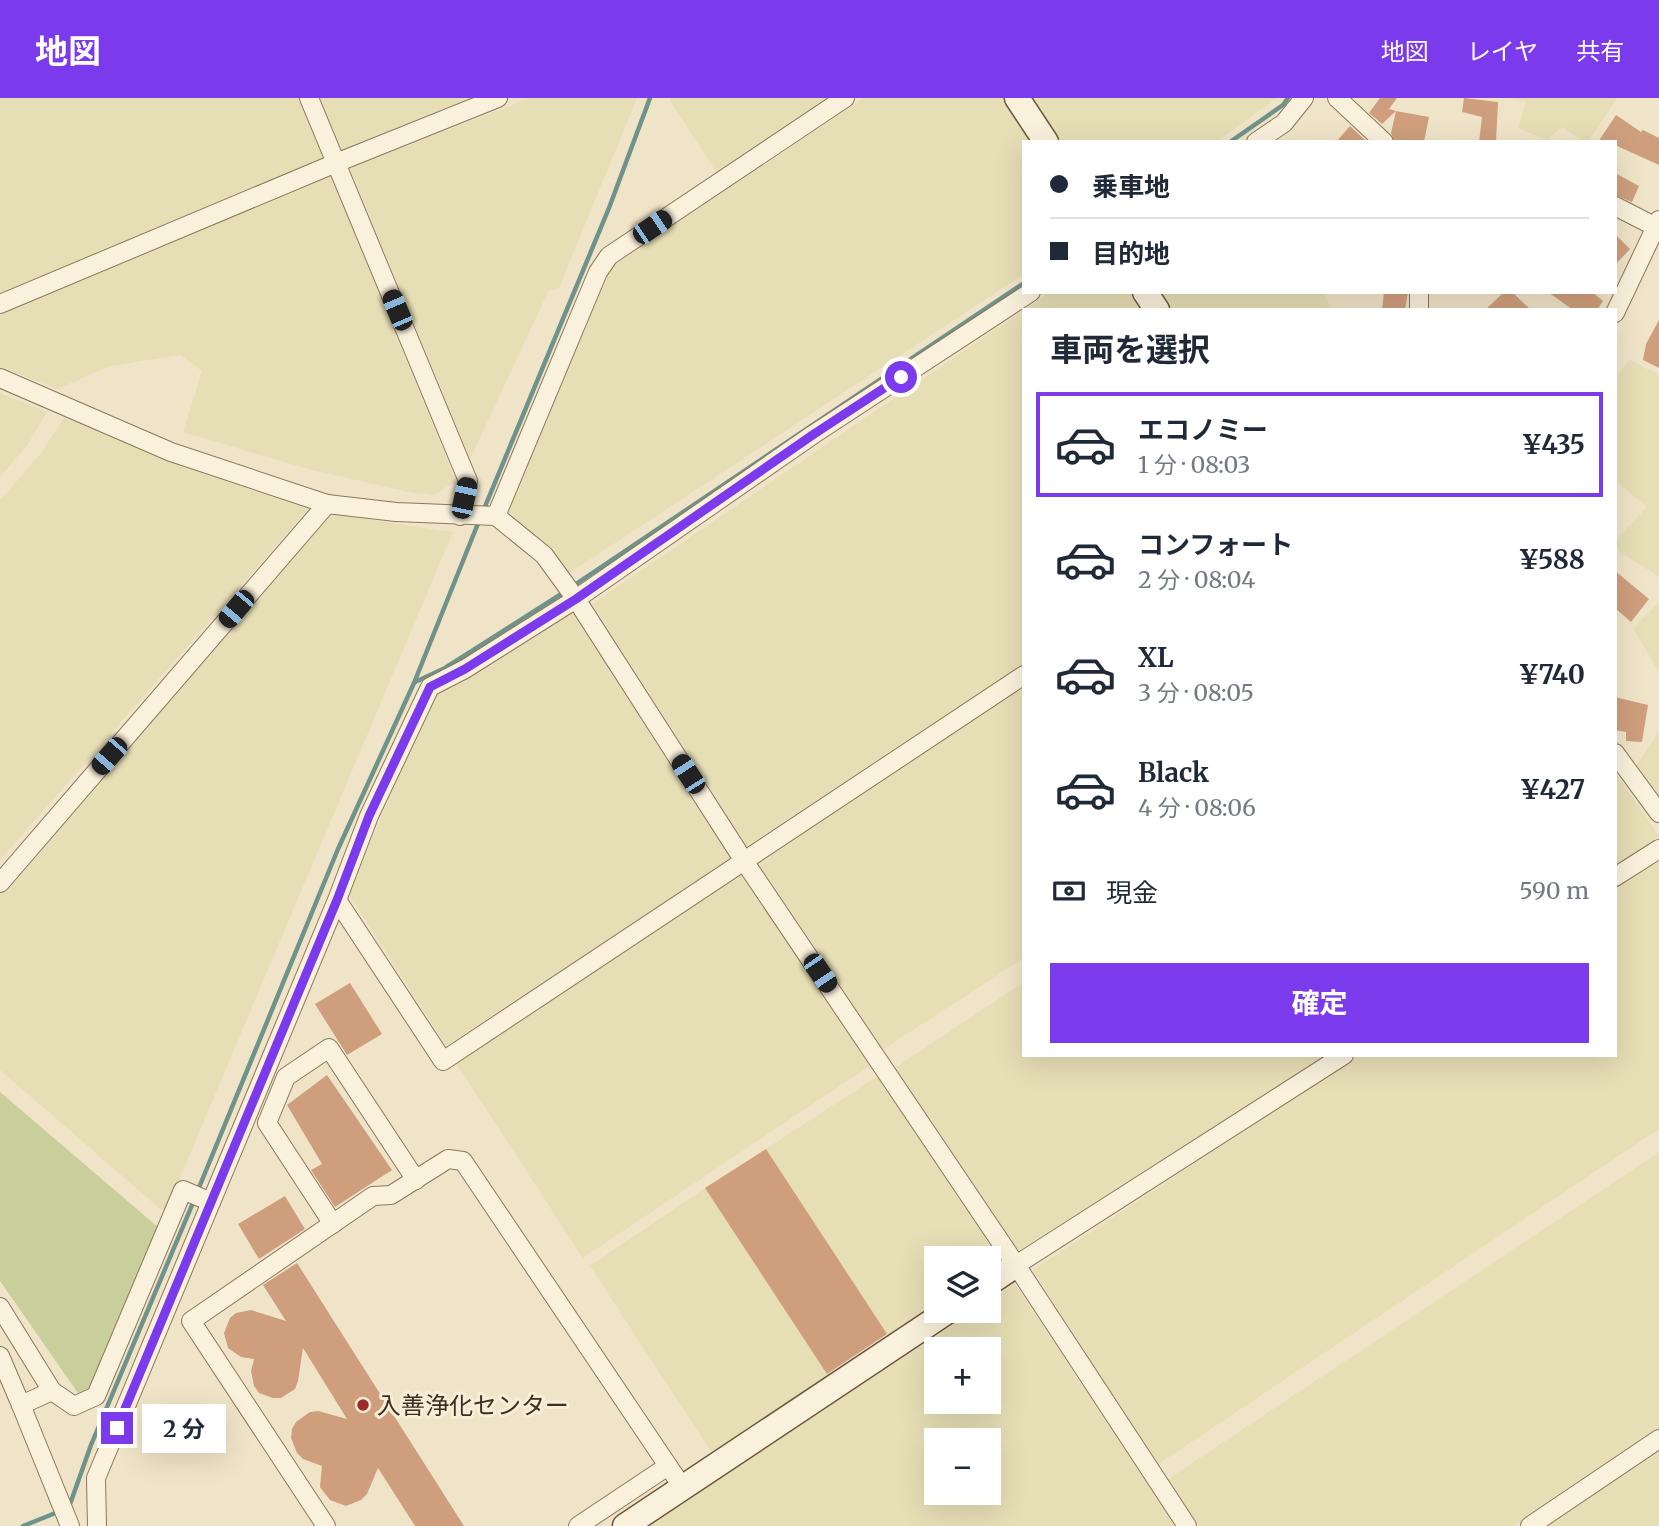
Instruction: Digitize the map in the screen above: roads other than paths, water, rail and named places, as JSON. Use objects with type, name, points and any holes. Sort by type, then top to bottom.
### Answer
[{"type":"street","points":[[309,98],[468,481],[460,516]]},
{"type":"street","points":[[0,304],[498,98]]},
{"type":"street","points":[[496,516],[598,272],[609,256],[845,98]]},
{"type":"street","points":[[1017,98],[1045,140]]},
{"type":"street","points":[[1259,140],[1284,123],[1304,98]]},
{"type":"street","points":[[1338,98],[1382,140]]},
{"type":"street","points":[[1617,207],[1657,223],[1617,309]]},
{"type":"street","points":[[97,1526],[96,1478],[337,900],[369,816],[430,687],[465,669],[576,599],[814,434],[1028,294]]},
{"type":"street","points":[[0,378],[171,452],[327,504],[460,516],[496,516],[544,555],[576,599],[744,861],[1016,1265],[1187,1526]]},
{"type":"street","points":[[0,883],[327,504]]},
{"type":"street","points":[[337,900],[443,1061],[1022,676]]},
{"type":"street","points":[[1617,756],[1659,813]]},
{"type":"street","points":[[1617,876],[1659,849]]},
{"type":"street","points":[[333,1224],[267,1123],[286,1077],[329,1048],[416,1180]]},
{"type":"street","points":[[1001,1275],[1341,1057]]},
{"type":"street","points":[[326,1526],[191,1321],[373,1196],[391,1195],[448,1159],[463,1161],[682,1488]]},
{"type":"street","points":[[0,1307],[52,1391],[74,1406],[96,1396],[183,1190],[211,1202]]},
{"type":"street","points":[[625,1526],[930,1323]]},
{"type":"street","points":[[0,1356],[69,1523]]},
{"type":"street","points":[[21,1405],[52,1391]]},
{"type":"street","points":[[1530,1526],[1659,1439]]},
{"type":"street","points":[[578,1526],[668,1466]]},
{"type":"waterway","points":[[484,509],[609,208],[650,98]]},
{"type":"waterway","points":[[1233,140],[1283,105],[1288,98]]},
{"type":"waterway","points":[[573,586],[1022,284]]},
{"type":"waterway","points":[[198,1190],[338,849],[414,683],[479,521]]},
{"type":"waterway","points":[[415,682],[445,668],[566,591]]},
{"type":"waterway","points":[[69,1507],[91,1445],[195,1198]]},
{"type":"waterway","points":[[23,1526],[58,1512]]},
{"type":"place","name":"入善浄化センター","points":[[363,1405]]}]
